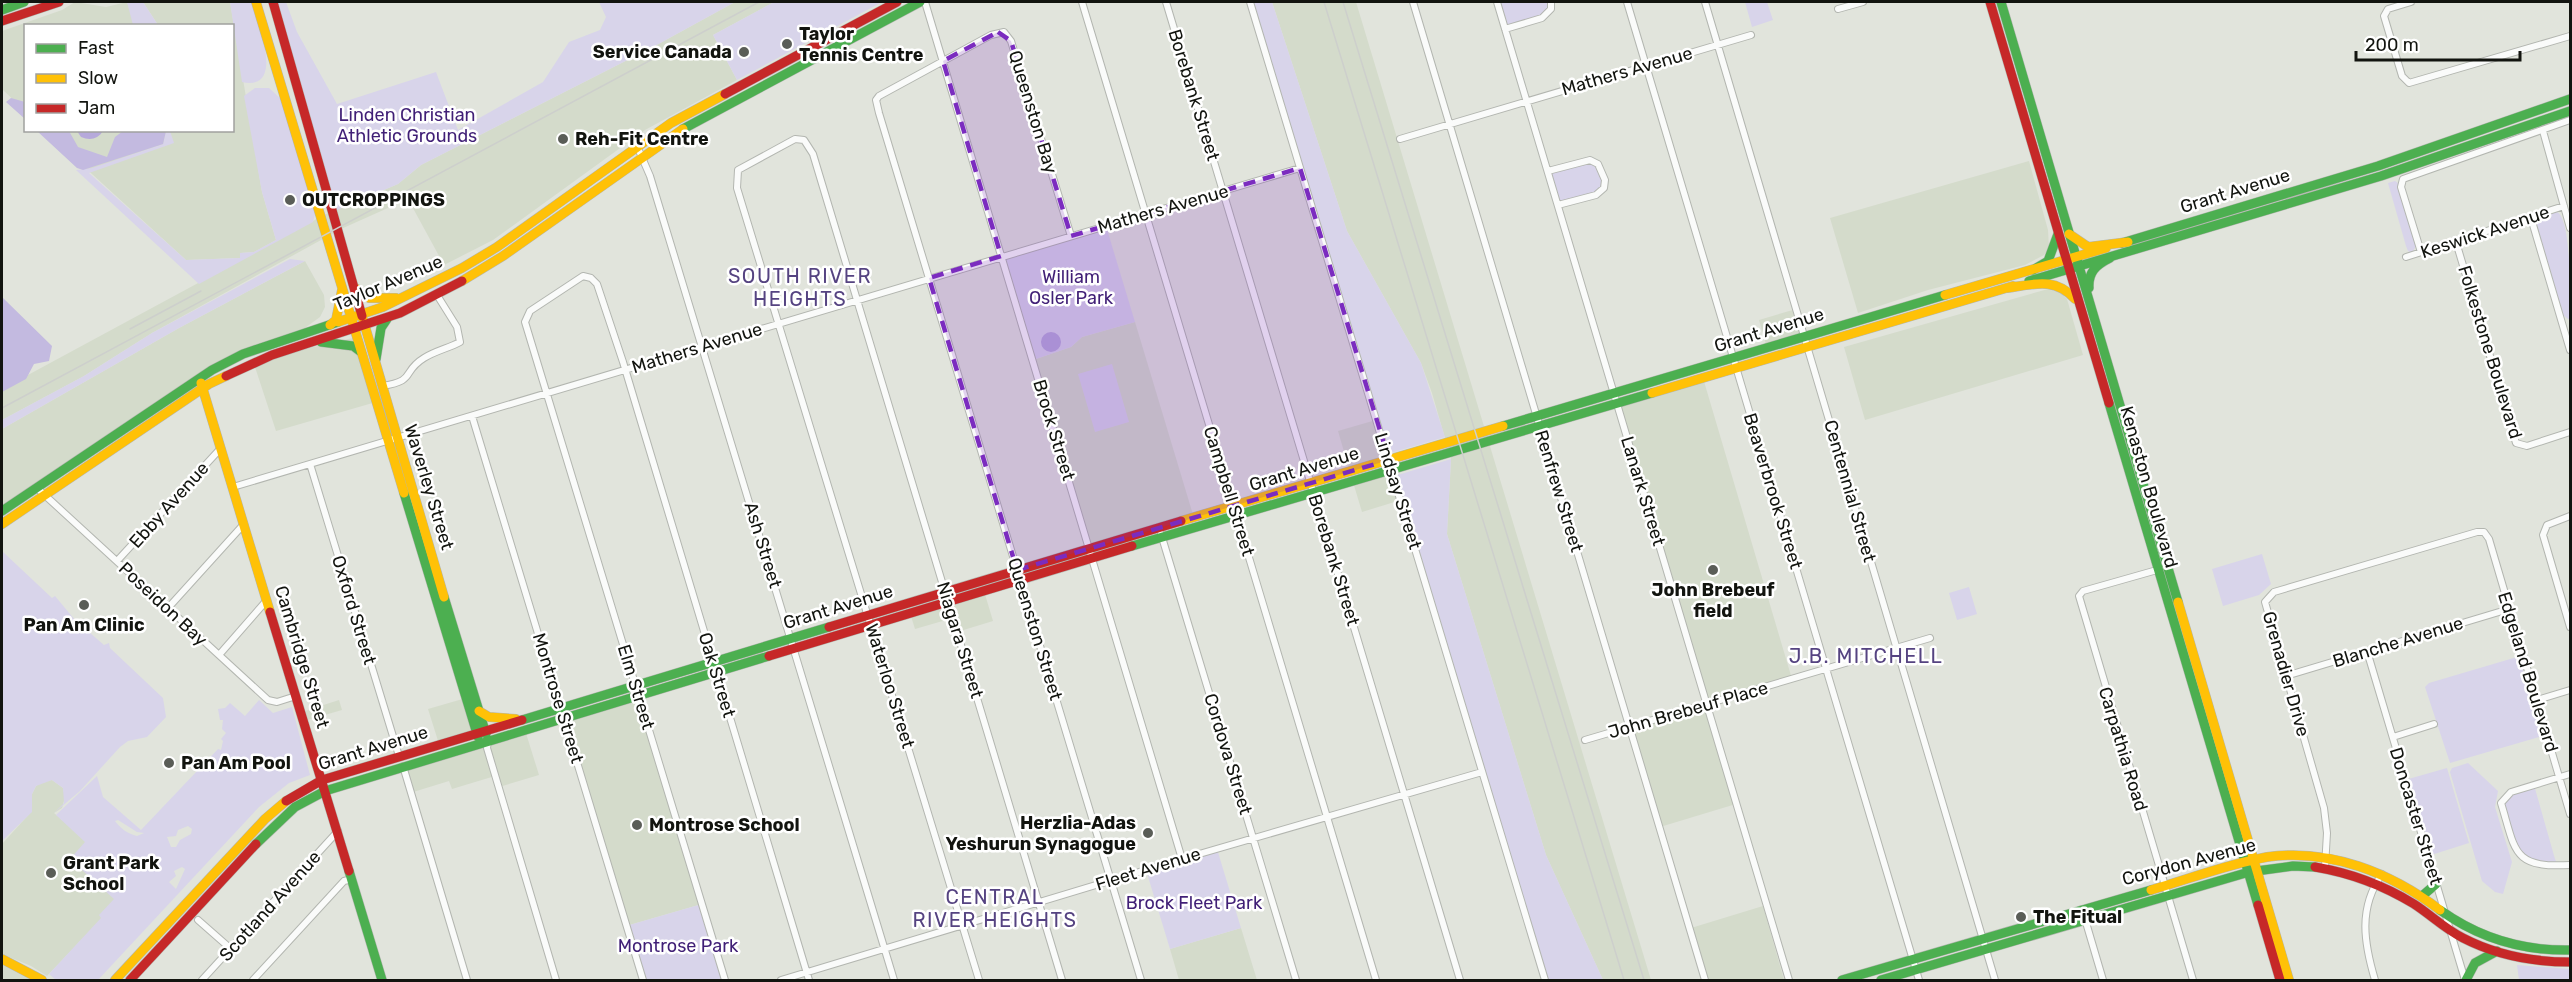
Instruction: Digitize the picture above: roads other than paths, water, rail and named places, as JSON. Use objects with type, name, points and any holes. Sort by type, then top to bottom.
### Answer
[{"type":"main road","points":[[2,10],[24,2]]},
{"type":"main road","points":[[2,21],[58,2]]},
{"type":"main road","name":"Waverley Street","points":[[256,2],[361,352],[393,439],[479,711],[481,732]]},
{"type":"main road","name":"Waverley Street","points":[[273,2],[357,289],[393,439],[484,742]]},
{"type":"main road","name":"Taylor Avenue","points":[[2,511],[200,378],[243,354],[352,319],[405,297],[488,254],[671,123],[897,2]]},
{"type":"main road","name":"Taylor Avenue","points":[[2,524],[202,388],[272,355],[366,326],[437,295],[495,262],[678,131],[920,2]]},
{"type":"main road","name":"Kenaston Boulevard","points":[[1990,2],[2058,232],[2071,257]]},
{"type":"main road","name":"Kenaston Boulevard","points":[[2001,2],[2068,234],[2074,268],[2094,320],[2250,861],[2289,981]]},
{"type":"main road","points":[[770,82],[778,65]]},
{"type":"main road","name":"Grant Avenue","points":[[115,981],[265,819],[289,798],[322,780],[561,708],[716,672],[1162,539],[1311,484],[2071,257],[2128,242],[2247,202],[2378,166],[2571,99]]},
{"type":"main road","name":"Grant Avenue","points":[[130,981],[273,826],[295,807],[325,790],[563,718],[713,662],[868,614],[1159,528],[1314,494],[1392,471],[2381,176],[2571,111]]},
{"type":"main road","points":[[2033,270],[2048,261],[2055,249],[2058,232]]},
{"type":"main road","points":[[2068,234],[2088,247],[2128,242]]},
{"type":"main road","points":[[2094,320],[2088,278],[2095,266],[2110,258]]},
{"type":"main road","name":"Kenaston Boulevard","points":[[2074,268],[2079,303],[2157,570],[2250,861]]},
{"type":"main road","points":[[2007,288],[2055,281],[2065,287],[2079,303]]},
{"type":"main road","points":[[329,326],[336,320],[343,288]]},
{"type":"main road","points":[[357,289],[369,298],[405,297]]},
{"type":"main road","points":[[375,364],[381,328],[387,318]]},
{"type":"main road","points":[[316,342],[353,346],[361,352]]},
{"type":"main road","name":"Cambridge Street","points":[[200,378],[382,981]]},
{"type":"main road","points":[[479,711],[489,717],[521,720]]},
{"type":"main road","name":"Corydon Avenue","points":[[1842,981],[2250,861],[2326,856],[2366,866],[2422,911],[2467,940],[2528,960],[2571,962]]},
{"type":"main road","name":"Corydon Avenue","points":[[1881,981],[2253,871],[2280,866],[2325,867],[2379,878],[2426,898],[2472,930],[2490,938],[2530,949],[2571,950]]},
{"type":"main road","name":"Kenaston Boulevard","points":[[2253,871],[2280,981]]},
{"type":"main road","points":[[2422,911],[2426,898],[2436,884]]},
{"type":"main road","points":[[2467,940],[2472,930]]},
{"type":"main road","points":[[2466,981],[2475,963],[2497,951]]},
{"type":"main road","points":[[2,959],[16,964],[42,981]]},
{"type":"street","name":"Brock Street","points":[[925,2],[1182,859]]},
{"type":"street","name":"Campbell Street","points":[[1082,2],[1376,981]]},
{"type":"street","name":"Borebank Street","points":[[1166,2],[1460,981]]},
{"type":"street","name":"Lindsay Street","points":[[1250,2],[1545,981]]},
{"type":"street","name":"Renfrew Street","points":[[1413,2],[1705,981]]},
{"type":"street","name":"Lanark Street","points":[[1497,2],[1790,981]]},
{"type":"street","points":[[1505,28],[1542,18],[1551,9],[1551,2]]},
{"type":"street","name":"Beaverbrook Street","points":[[1627,2],[1919,981]]},
{"type":"street","name":"Centennial Street","points":[[1705,2],[1995,981]]},
{"type":"street","points":[[1838,9],[1863,2]]},
{"type":"street","points":[[2411,2],[2388,9],[2384,16],[2402,76],[2409,83],[2571,36]]},
{"type":"street","name":"Queenston Bay","points":[[929,278],[876,100],[883,92],[998,32],[1008,36],[1071,236]]},
{"type":"street","name":"Mathers Avenue","points":[[1400,139],[1751,35]]},
{"type":"street","points":[[2421,252],[2401,186],[2403,179],[2571,120]]},
{"type":"street","points":[[2543,131],[2571,228]]},
{"type":"street","name":"Niagara Street","points":[[780,323],[736,175],[745,165],[795,139],[804,140],[813,154],[1062,981]]},
{"type":"street","name":"Ash Street","points":[[637,146],[702,346],[894,981]]},
{"type":"street","points":[[1548,171],[1590,160],[1598,164],[1605,180],[1604,188],[1596,195],[1558,205]]},
{"type":"street","name":"Mathers Avenue","points":[[233,487],[1300,168]]},
{"type":"street","name":"Keswick Avenue","points":[[2406,257],[2564,206]]},
{"type":"street","points":[[2531,218],[2571,350]]},
{"type":"street","name":"Folkestone Boulevard","points":[[2456,242],[2516,443],[2527,446],[2571,432]]},
{"type":"street","name":"Oak Street","points":[[547,393],[525,317],[530,311],[583,276],[591,278],[597,284],[625,369],[809,981]]},
{"type":"street","name":"Queenston Street","points":[[929,278],[1141,981]]},
{"type":"street","points":[[382,386],[401,383],[406,380],[417,363],[460,342],[458,327],[437,295]]},
{"type":"street","name":"Waterloo Street","points":[[780,323],[979,981]]},
{"type":"street","points":[[2564,327],[2571,323]]},
{"type":"street","name":"Elm Street","points":[[547,393],[724,981]]},
{"type":"street","name":"Montrose Street","points":[[472,416],[643,981]]},
{"type":"street","name":"Ebby Avenue","points":[[117,561],[220,448]]},
{"type":"street","name":"Oxford Street","points":[[310,464],[399,756]]},
{"type":"street","name":"Poseidon Bay","points":[[37,488],[272,702],[296,696]]},
{"type":"street","points":[[2571,516],[2547,525],[2543,535],[2571,627]]},
{"type":"street","points":[[168,608],[244,524]]},
{"type":"street","name":"Cordova Street","points":[[1159,528],[1296,981]]},
{"type":"street","name":"Edgeland Boulevard","points":[[2484,532],[2571,814]]},
{"type":"street","name":"Grenadier Drive","points":[[2325,867],[2325,808],[2266,609],[2269,595],[2484,532]]},
{"type":"street","name":"Carpathia Road","points":[[2157,570],[2083,591],[2079,596],[2193,981]]},
{"type":"street","points":[[2563,601],[2571,598]]},
{"type":"street","points":[[219,655],[267,600]]},
{"type":"street","name":"Blanche Avenue","points":[[2286,676],[2509,609]]},
{"type":"street","name":"John Brebeuf Place","points":[[1585,740],[1930,638]]},
{"type":"street","name":"Doncaster Street","points":[[2367,651],[2466,981]]},
{"type":"street","points":[[2537,700],[2571,690]]},
{"type":"street","points":[[2392,737],[2434,724]]},
{"type":"street","name":"Waverley Street","points":[[484,742],[556,981]]},
{"type":"street","points":[[403,766],[468,981]]},
{"type":"street","name":"Fleet Avenue","points":[[781,981],[1182,859],[1482,772]]},
{"type":"street","points":[[2571,774],[2511,792],[2501,803],[2516,851],[2521,858],[2551,866],[2571,865]]},
{"type":"street","name":"Scotland Avenue","points":[[202,981],[338,831]]},
{"type":"street","points":[[2375,981],[2366,951],[2364,923],[2367,906],[2379,878]]},
{"type":"street","points":[[253,981],[344,881],[352,879]]},
{"type":"street","points":[[2082,909],[2103,981]]},
{"type":"street","points":[[198,920],[231,949]]},
{"type":"railway","points":[[2,408],[759,2]]},
{"type":"railway","points":[[1324,2],[1624,980]]},
{"type":"railway","points":[[1343,2],[1644,980]]},
{"type":"railway","points":[[130,329],[201,291]]},
{"type":"place","name":"Taylor Tennis Centre","points":[[787,44]]},
{"type":"place","name":"Service Canada","points":[[744,52]]},
{"type":"place","name":"Reh-Fit Centre","points":[[563,139]]},
{"type":"place","name":"OUTCROPPINGS","points":[[290,200]]},
{"type":"place","name":"John Brebeuf field","points":[[1713,570]]},
{"type":"place","name":"Pan Am Clinic","points":[[84,605]]},
{"type":"place","name":"Pan Am Pool","points":[[169,763]]},
{"type":"place","name":"Montrose School","points":[[637,825]]},
{"type":"place","name":"Herzlia-Adas Yeshurun Synagogue","points":[[1148,833]]},
{"type":"place","name":"Grant Park School","points":[[51,873]]},
{"type":"place","name":"The Fitual","points":[[2021,917]]},
{"type":"district","name":"SOUTH RIVER HEIGHTS","points":[[800,288]]},
{"type":"district","name":"J.B. MITCHELL","points":[[1866,656]]},
{"type":"district","name":"CENTRAL RIVER HEIGHTS","points":[[995,908]]},
{"type":"park label","name":"Linden Christian Athletic Grounds","points":[[407,125]]},
{"type":"park label","name":"William Osler Park","points":[[1071,287]]},
{"type":"park label","name":"Brock Fleet Park","points":[[1194,903]]},
{"type":"park label","name":"Montrose Park","points":[[678,946]]}]
